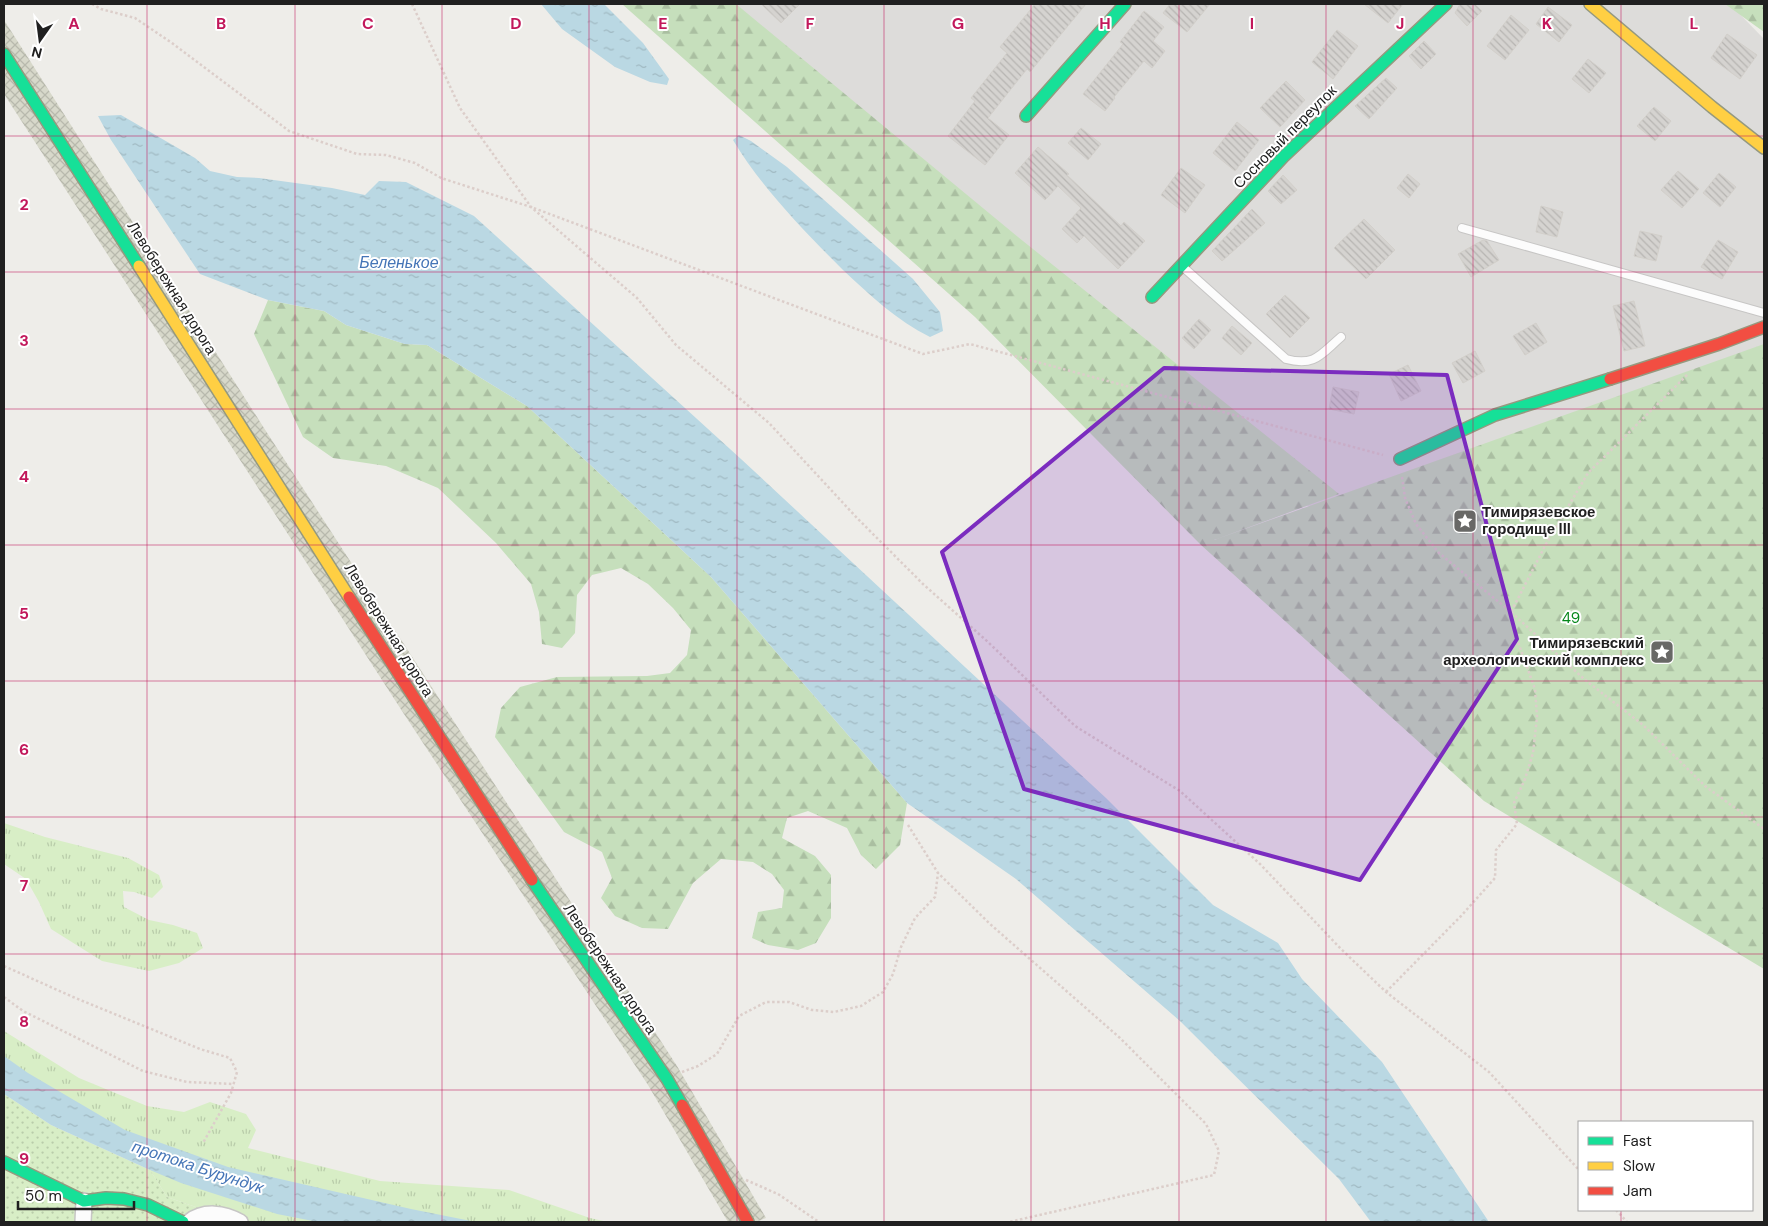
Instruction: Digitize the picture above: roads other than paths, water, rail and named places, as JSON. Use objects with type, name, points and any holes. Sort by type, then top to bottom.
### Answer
[{"type":"street","points":[[1026,116],[1125,4]]},
{"type":"street","name":"Сосновый переулок","points":[[1152,297],[1283,157],[1446,4]]},
{"type":"street","points":[[1590,4],[1712,107],[1764,148]]},
{"type":"street","name":"Левобережная дорога","points":[[4,54],[373,634],[560,923],[667,1079],[748,1222]]},
{"type":"street","points":[[1400,459],[1495,415],[1719,344],[1764,327]]},
{"type":"street","points":[[4,1162],[84,1201],[106,1198],[124,1199],[148,1205],[184,1222]]},
{"type":"street","points":[[83,1222],[84,1201]]},
{"type":"street","points":[[189,1222],[197,1216],[211,1214],[229,1216],[240,1222]]},
{"type":"lane","points":[[1462,228],[1764,313]]},
{"type":"lane","points":[[1181,266],[1286,358],[1298,362],[1312,361],[1342,337]]},
{"type":"water","points":[[541,4],[604,4],[643,43],[669,79],[667,85],[650,82],[615,67],[562,29]]},
{"type":"water","name":"Беленькое","points":[[121,115],[195,158],[210,171],[237,177],[259,178],[332,188],[365,195],[379,181],[406,182],[474,216],[741,459],[1106,798],[1213,905],[1278,943],[1302,979],[1382,1062],[1489,1222],[1371,1222],[1339,1179],[1180,1021],[1016,879],[907,803],[711,577],[527,406],[427,345],[405,344],[346,325],[324,311],[268,300],[200,274],[111,140],[98,116]]},
{"type":"water","points":[[739,135],[751,141],[787,167],[913,279],[940,312],[943,331],[930,337],[918,331],[884,307],[843,270],[770,192],[733,140]]},
{"type":"water","name":"протока Бурундук","points":[[4,1056],[28,1073],[125,1130],[228,1167],[476,1222],[318,1222],[277,1214],[181,1183],[51,1125],[4,1094]]},
{"type":"place","name":"Тимирязевское городище III","points":[[1465,521]]},
{"type":"place","name":"Тимирязевский археологический комплекс","points":[[1662,652]]},
{"type":"park label","name":"49","points":[[1571,618]]}]
